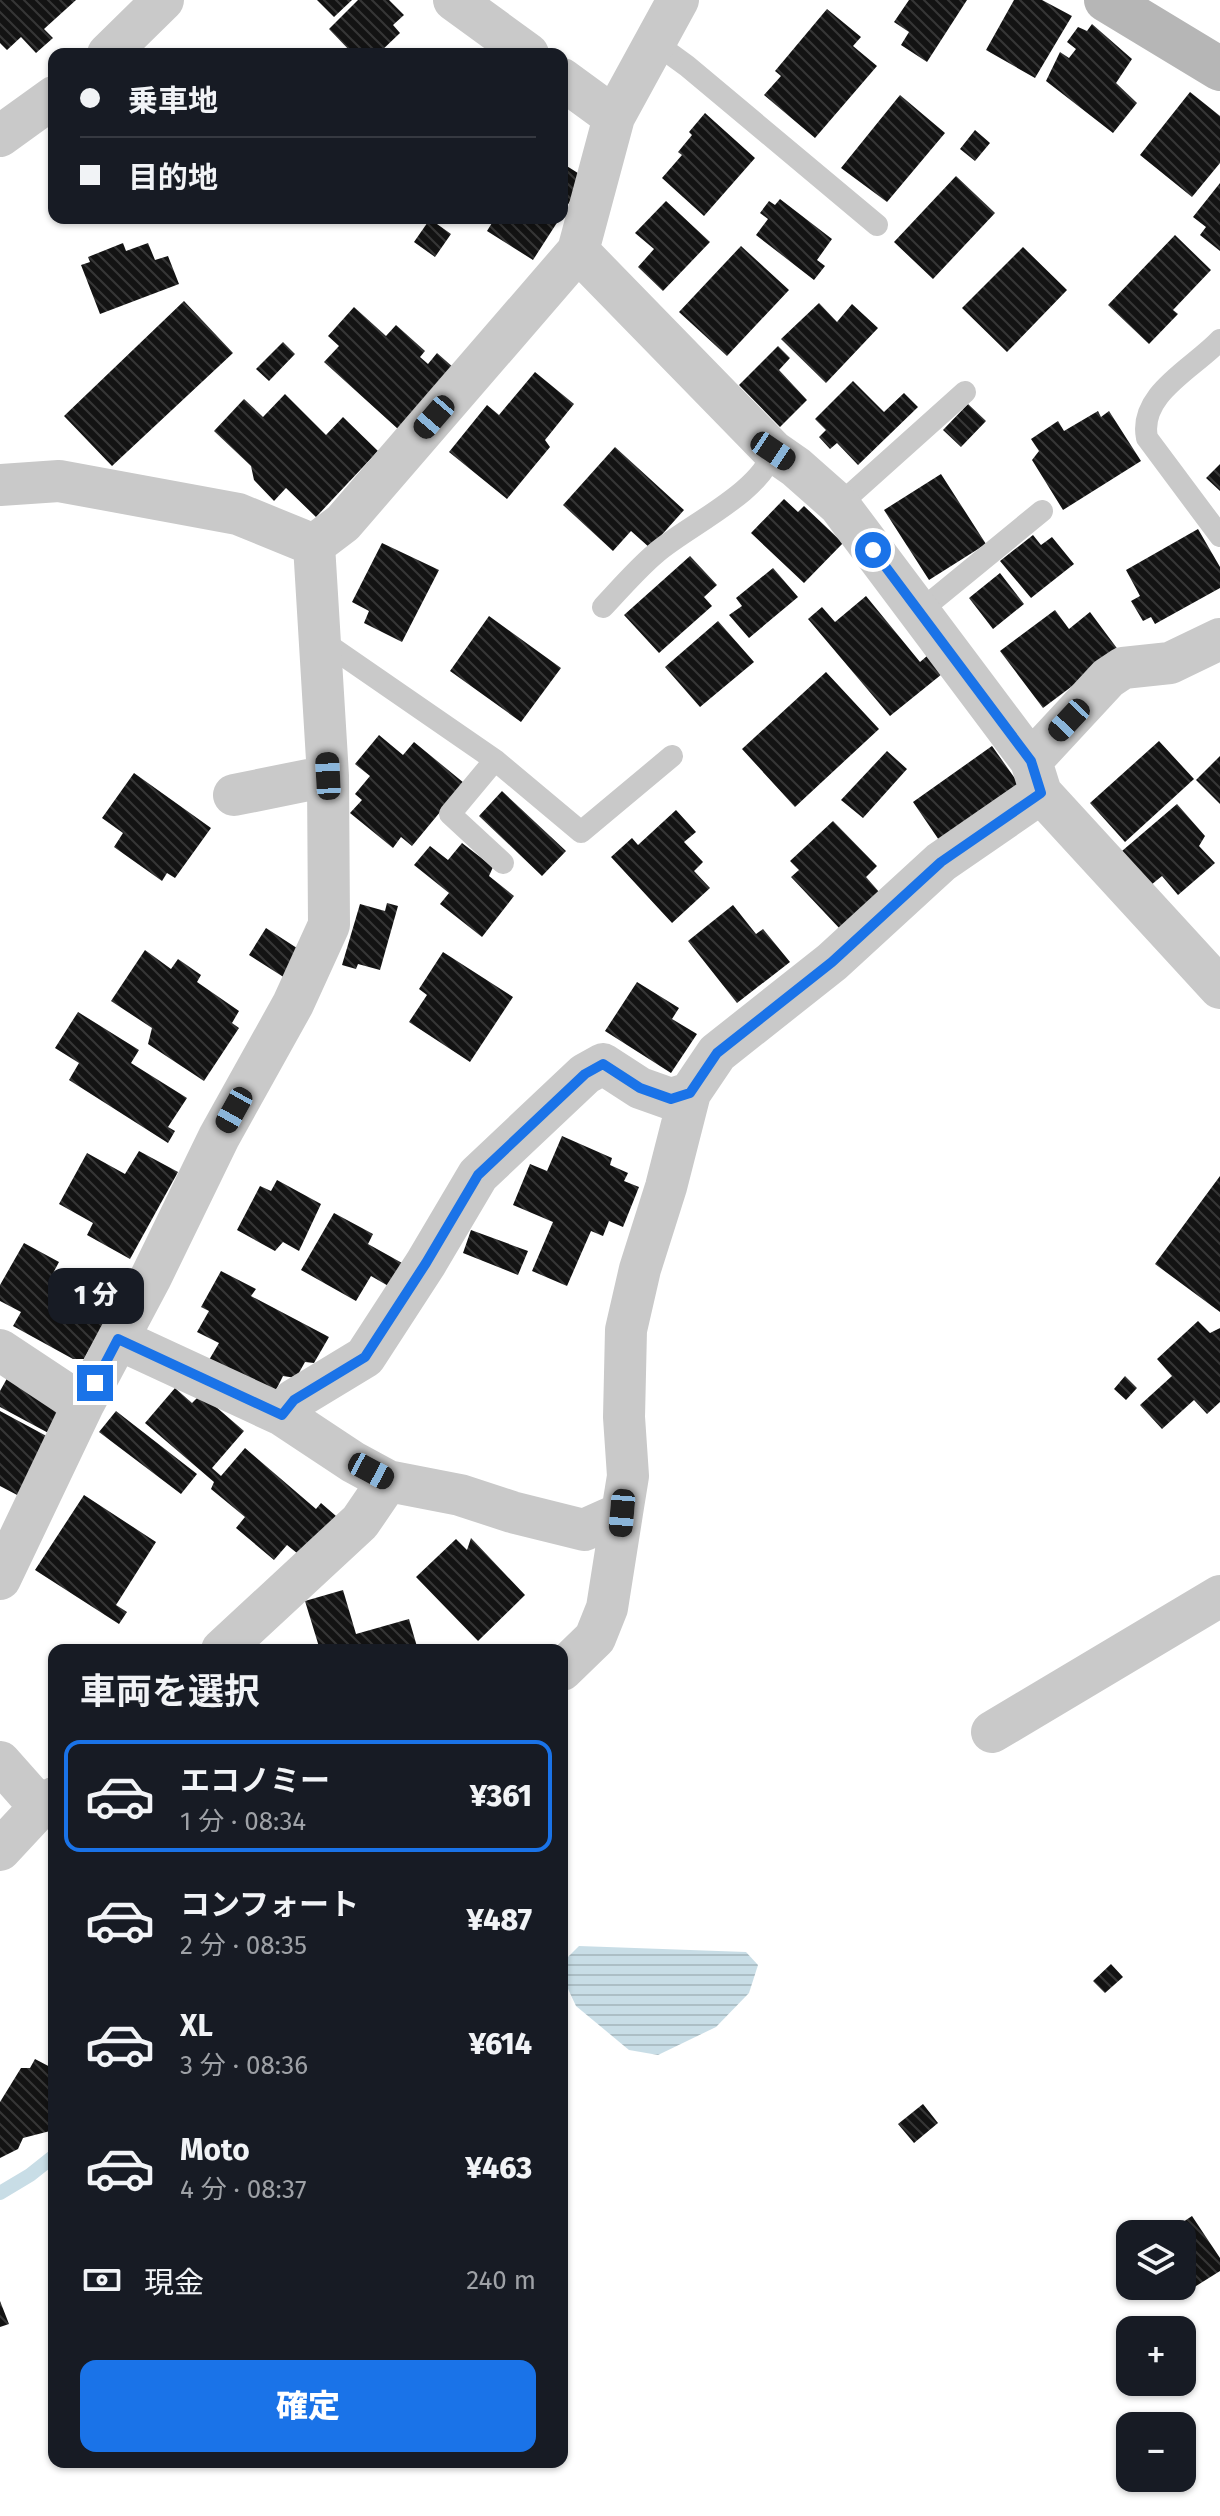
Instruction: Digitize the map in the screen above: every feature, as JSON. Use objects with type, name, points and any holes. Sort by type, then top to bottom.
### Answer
[{"type":"main road","points":[[1106,0],[1220,69]]},
{"type":"street","points":[[114,48],[163,0]]},
{"type":"street","points":[[454,0],[520,48]]},
{"type":"street","points":[[314,545],[343,523],[578,251],[614,117],[678,0]]},
{"type":"street","points":[[568,83],[614,117]]},
{"type":"street","points":[[0,136],[48,101]]},
{"type":"street","points":[[578,251],[773,451],[839,505],[920,611],[1036,777],[1219,986]]},
{"type":"street","points":[[0,485],[59,481],[238,514],[314,545]]},
{"type":"street","points":[[0,1579],[83,1405],[219,1137],[293,1004],[329,925],[328,776],[314,545]]},
{"type":"street","points":[[568,1664],[595,1638],[607,1608],[628,1476],[624,1417],[626,1330],[690,1093],[717,1053],[832,962],[1036,777],[1108,678],[1123,668],[1170,663],[1220,639]]},
{"type":"street","points":[[234,795],[328,776]]},
{"type":"street","points":[[282,1415],[294,1400],[365,1357],[478,1175],[585,1074],[603,1064],[640,1088],[671,1099],[690,1093]]},
{"type":"street","points":[[118,1339],[282,1415],[388,1481],[460,1495],[584,1530],[622,1513]]},
{"type":"street","points":[[0,1350],[83,1405]]},
{"type":"street","points":[[228,1644],[360,1522],[388,1481]]},
{"type":"street","points":[[992,1732],[1220,1596]]},
{"type":"street","points":[[0,1762],[47,1802],[0,1850]]},
{"type":"lane","points":[[654,42],[877,225]]},
{"type":"lane","points":[[1220,340],[1160,393],[1144,421],[1147,438],[1220,536]]},
{"type":"lane","points":[[839,505],[965,392]]},
{"type":"lane","points":[[603,607],[658,551],[732,501],[770,462],[773,451]]},
{"type":"lane","points":[[920,611],[1042,511]]},
{"type":"lane","points":[[321,640],[495,760],[581,832],[672,756]]},
{"type":"lane","points":[[495,760],[450,814],[503,863]]},
{"type":"water","points":[[579,1946],[746,1952],[758,1965],[749,1993],[716,2027],[658,2055],[629,2050],[576,2006],[568,1989],[568,1957]]},
{"type":"building","points":[[0,0],[76,0],[44,29],[53,38],[36,53],[21,37],[7,50],[0,43]]},
{"type":"building","points":[[317,0],[352,0],[334,17]]},
{"type":"building","points":[[358,0],[389,0],[404,15],[393,25],[400,33],[384,48],[347,48],[329,29]]},
{"type":"building","points":[[909,0],[967,0],[927,62],[901,45],[909,32],[894,22]]},
{"type":"building","points":[[1014,0],[1042,0],[1072,16],[1035,78],[986,50]]},
{"type":"building","points":[[827,9],[861,37],[853,46],[877,66],[815,138],[764,95],[781,76],[775,71]]},
{"type":"building","points":[[1092,24],[1132,59],[1116,83],[1137,103],[1113,133],[1046,81],[1060,52],[1069,58],[1076,49],[1067,42],[1078,27],[1087,31]]},
{"type":"building","points":[[1190,92],[1220,116],[1220,163],[1192,197],[1140,155]]},
{"type":"building","points":[[900,95],[945,133],[887,202],[841,168]]},
{"type":"building","points":[[705,113],[755,158],[704,216],[662,178],[682,155],[678,152]]},
{"type":"building","points":[[975,130],[990,143],[975,161],[960,149]]},
{"type":"building","points":[[568,167],[581,175],[579,187],[568,204]]},
{"type":"building","points":[[956,176],[995,213],[933,279],[894,242]]},
{"type":"building","points":[[1220,183],[1220,251],[1200,235],[1206,227],[1193,217]]},
{"type":"building","points":[[780,199],[832,239],[817,260],[825,266],[814,280],[756,235],[768,219],[760,213],[769,201],[775,205]]},
{"type":"building","points":[[666,201],[710,242],[663,291],[638,267],[654,249],[635,233]]},
{"type":"building","points":[[427,224],[437,224],[451,234],[435,257],[414,242]]},
{"type":"building","points":[[491,224],[556,224],[533,260],[487,231]]},
{"type":"building","points":[[1175,235],[1211,270],[1173,310],[1178,314],[1149,344],[1108,305]]},
{"type":"building","points":[[123,243],[126,251],[148,243],[155,260],[168,256],[179,284],[100,314],[81,265],[90,262],[88,257]]},
{"type":"building","points":[[741,246],[789,290],[727,356],[679,312]]},
{"type":"building","points":[[1023,247],[1067,290],[1007,352],[962,308]]},
{"type":"building","points":[[184,301],[233,353],[112,466],[64,416]]},
{"type":"building","points":[[819,303],[837,322],[852,304],[878,328],[826,383],[781,339]]},
{"type":"building","points":[[354,307],[386,336],[396,325],[425,351],[420,357],[428,364],[437,353],[454,368],[398,429],[324,362],[339,346],[328,336]]},
{"type":"building","points":[[283,342],[295,354],[269,381],[256,369]]},
{"type":"building","points":[[778,346],[790,358],[779,370],[807,400],[780,427],[739,385]]},
{"type":"building","points":[[535,372],[574,404],[545,440],[550,447],[507,499],[449,452],[487,405],[499,415]]},
{"type":"building","points":[[853,381],[884,412],[904,393],[918,407],[858,465],[837,443],[830,449],[819,437],[826,430],[815,419]]},
{"type":"building","points":[[285,394],[326,435],[343,417],[378,451],[316,517],[286,488],[274,501],[254,480],[251,466],[214,431],[244,399],[263,417]]},
{"type":"building","points":[[968,404],[986,421],[961,447],[943,430]]},
{"type":"building","points":[[1098,411],[1101,417],[1109,411],[1141,461],[1063,510],[1032,460],[1039,451],[1031,439],[1058,421],[1064,431]]},
{"type":"building","points":[[615,447],[684,510],[650,548],[631,531],[613,551],[563,505]]},
{"type":"building","points":[[1220,464],[1220,491],[1206,478]]},
{"type":"building","points":[[941,474],[986,544],[929,580],[884,510]]},
{"type":"building","points":[[784,499],[798,512],[804,506],[843,543],[804,583],[751,533]]},
{"type":"building","points":[[1198,529],[1220,567],[1220,588],[1155,624],[1151,617],[1143,621],[1131,601],[1140,596],[1126,570]]},
{"type":"building","points":[[1033,535],[1041,545],[1052,537],[1074,564],[1031,598],[1000,561]]},
{"type":"building","points":[[382,543],[439,570],[402,642],[364,623],[369,611],[352,602]]},
{"type":"building","points":[[690,556],[717,585],[704,597],[712,606],[659,653],[624,615]]},
{"type":"building","points":[[773,568],[798,597],[749,638],[729,615],[742,606],[736,598]]},
{"type":"building","points":[[1000,573],[1024,604],[993,629],[969,598]]},
{"type":"building","points":[[866,596],[920,662],[927,656],[942,674],[890,716],[808,619],[822,607],[835,622]]},
{"type":"building","points":[[1055,610],[1069,629],[1090,612],[1119,651],[1043,708],[1000,651]]},
{"type":"building","points":[[489,616],[561,668],[521,722],[450,671]]},
{"type":"building","points":[[718,621],[754,662],[700,707],[665,667]]},
{"type":"building","points":[[826,672],[879,729],[795,807],[742,749]]},
{"type":"building","points":[[379,735],[403,755],[414,742],[464,783],[412,846],[401,837],[393,848],[350,813],[362,800],[355,794],[370,776],[355,764]]},
{"type":"building","points":[[1159,741],[1194,779],[1125,842],[1090,803]]},
{"type":"building","points":[[992,746],[1021,787],[941,843],[913,802]]},
{"type":"building","points":[[887,751],[907,769],[863,818],[841,800]]},
{"type":"building","points":[[1220,756],[1220,804],[1196,780]]},
{"type":"building","points":[[134,773],[211,828],[175,878],[167,873],[162,881],[114,847],[123,833],[102,818]]},
{"type":"building","points":[[502,791],[566,851],[542,876],[479,816]]},
{"type":"building","points":[[1177,804],[1205,836],[1199,846],[1215,863],[1178,895],[1162,876],[1151,885],[1122,851]]},
{"type":"building","points":[[676,810],[696,832],[684,842],[703,862],[694,871],[710,888],[672,923],[611,857],[632,838],[638,845]]},
{"type":"building","points":[[833,821],[877,866],[866,877],[880,893],[841,930],[791,877],[799,870],[790,861]]},
{"type":"building","points":[[462,843],[493,867],[489,876],[514,896],[482,937],[440,904],[449,893],[414,865],[430,846],[448,860]]},
{"type":"building","points":[[387,903],[398,906],[380,970],[358,964],[356,969],[342,965],[360,904],[385,911]]},
{"type":"building","points":[[733,905],[756,934],[763,929],[790,962],[737,1003],[688,941]]},
{"type":"building","points":[[266,928],[303,952],[285,978],[249,955]]},
{"type":"building","points":[[145,950],[171,969],[178,959],[201,975],[197,982],[239,1011],[232,1023],[239,1028],[204,1081],[148,1044],[152,1028],[111,1001]]},
{"type":"building","points":[[443,952],[513,997],[470,1062],[409,1022],[427,995],[419,989]]},
{"type":"building","points":[[637,982],[679,1008],[672,1019],[697,1034],[671,1073],[605,1031]]},
{"type":"building","points":[[78,1012],[139,1050],[131,1063],[187,1098],[168,1127],[175,1131],[168,1143],[69,1080],[79,1063],[55,1048]]},
{"type":"building","points":[[562,1136],[612,1158],[610,1165],[628,1173],[624,1181],[639,1187],[623,1227],[609,1221],[603,1236],[591,1231],[567,1286],[532,1271],[553,1222],[513,1205],[530,1164],[547,1171]]},
{"type":"building","points":[[139,1151],[178,1172],[130,1259],[87,1235],[93,1223],[59,1204],[87,1153],[125,1174]]},
{"type":"building","points":[[1220,1176],[1220,1312],[1155,1264]]},
{"type":"building","points":[[277,1180],[321,1204],[299,1251],[283,1242],[275,1251],[237,1230],[260,1186],[271,1191]]},
{"type":"building","points":[[334,1213],[373,1234],[368,1244],[411,1268],[397,1291],[371,1276],[356,1301],[301,1270]]},
{"type":"building","points":[[471,1230],[528,1251],[518,1275],[463,1253]]},
{"type":"building","points":[[24,1243],[59,1262],[51,1277],[68,1288],[71,1282],[84,1290],[78,1300],[108,1316],[84,1359],[73,1359],[13,1326],[21,1312],[0,1301],[0,1285]]},
{"type":"building","points":[[221,1271],[256,1289],[251,1296],[329,1337],[314,1363],[305,1362],[296,1378],[283,1376],[274,1394],[209,1360],[219,1343],[197,1332],[209,1311],[201,1307]]},
{"type":"building","points":[[1198,1321],[1210,1333],[1220,1328],[1220,1402],[1207,1414],[1194,1400],[1162,1429],[1140,1405],[1172,1376],[1157,1359]]},
{"type":"building","points":[[10,1373],[71,1405],[54,1436],[0,1407],[0,1391]]},
{"type":"building","points":[[1125,1376],[1137,1388],[1126,1400],[1114,1389]]},
{"type":"building","points":[[175,1388],[192,1403],[201,1394],[244,1431],[212,1468],[221,1476],[245,1448],[316,1509],[321,1503],[336,1516],[308,1562],[287,1545],[274,1560],[236,1528],[245,1517],[211,1489],[214,1482],[145,1423]]},
{"type":"building","points":[[0,1411],[52,1439],[21,1497],[0,1486]]},
{"type":"building","points":[[116,1411],[197,1474],[181,1494],[99,1432]]},
{"type":"building","points":[[84,1495],[156,1542],[116,1605],[127,1612],[119,1624],[35,1570]]},
{"type":"building","points":[[471,1538],[525,1595],[478,1641],[416,1577],[456,1539],[467,1550]]},
{"type":"building","points":[[343,1590],[356,1634],[409,1619],[416,1644],[318,1644],[305,1601]]},
{"type":"building","points":[[1111,1964],[1123,1977],[1105,1993],[1093,1981]]},
{"type":"building","points":[[35,2059],[48,2066],[48,2132],[23,2138],[18,2149],[0,2158],[0,2102],[21,2068],[30,2068]]},
{"type":"building","points":[[923,2104],[938,2123],[914,2143],[898,2124]]},
{"type":"building","points":[[1196,2222],[1220,2258],[1220,2271],[1196,2286]]},
{"type":"building","points":[[0,2301],[9,2324],[0,2327]]},
{"type":"waterway","points":[[0,2193],[48,2161]]},
{"type":"route","points":[[95,1383],[118,1339],[282,1415],[294,1400],[365,1357],[478,1175],[585,1074],[603,1064],[640,1088],[671,1099],[690,1093],[717,1053],[832,962],[941,862],[1041,793],[1031,761],[873,550]]}]
